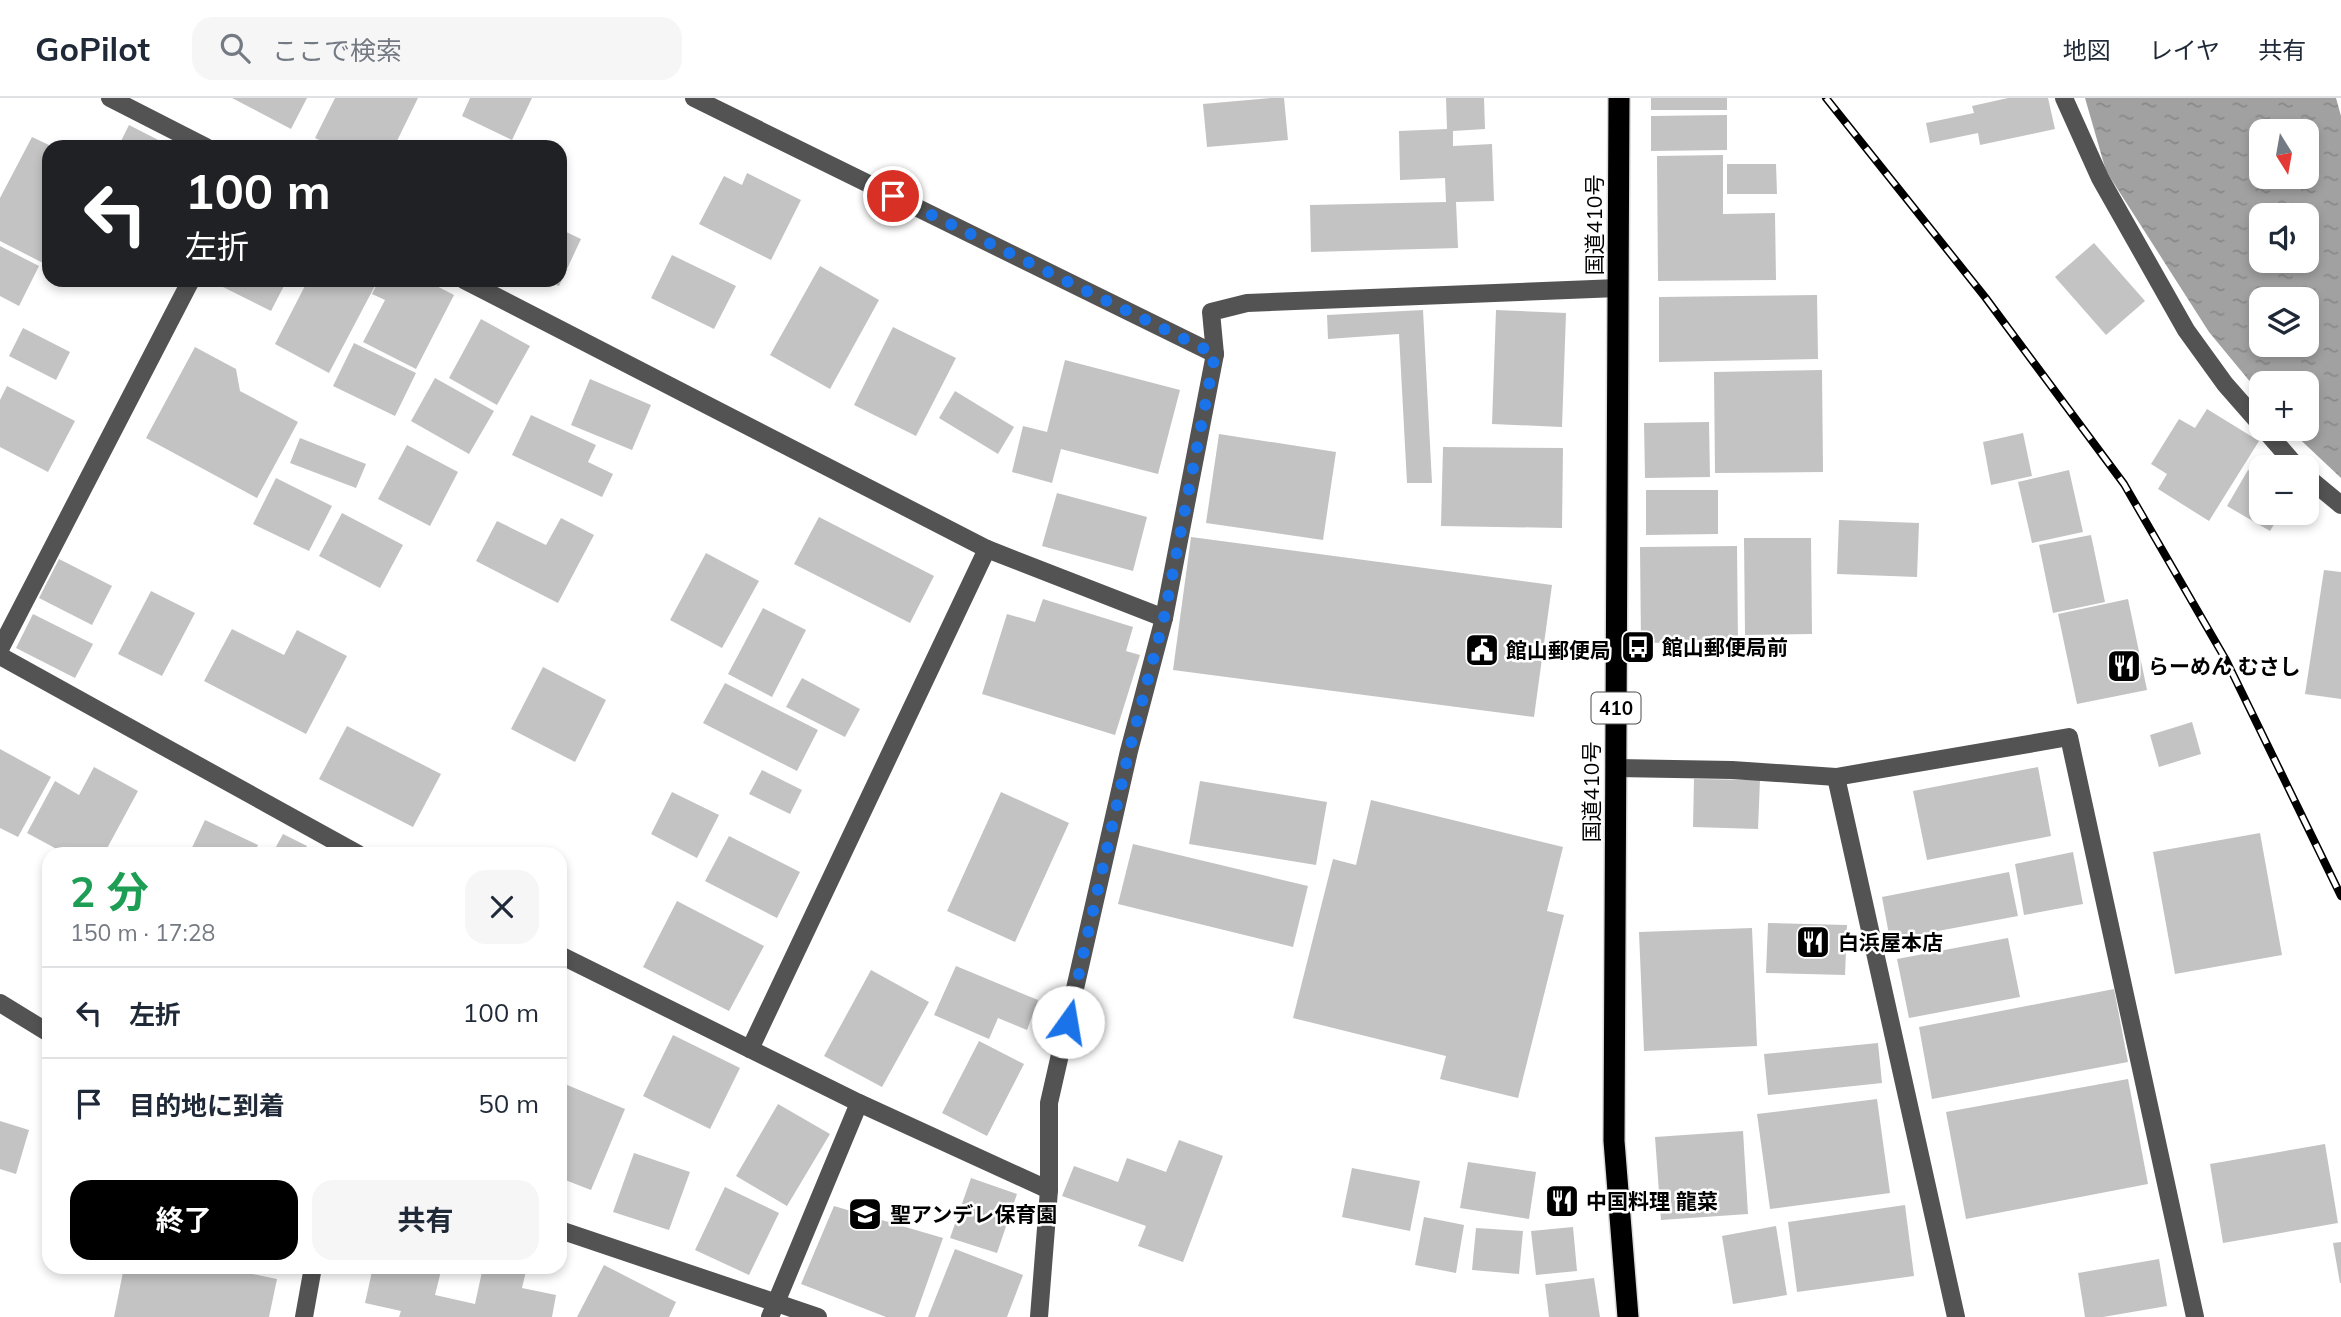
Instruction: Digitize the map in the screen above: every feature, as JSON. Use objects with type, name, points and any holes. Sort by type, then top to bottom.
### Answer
[{"type":"highway","name":"国道410号","points":[[1619,98],[1614,1142],[1628,1317]]},
{"type":"street","points":[[110,98],[192,140]]},
{"type":"street","points":[[694,98],[1215,354]]},
{"type":"street","points":[[2064,98],[2100,178],[2186,330],[2225,384],[2249,411]]},
{"type":"street","points":[[0,649],[187,287]]},
{"type":"street","points":[[478,287],[987,549],[1164,618]]},
{"type":"street","points":[[1039,1317],[1049,1190],[1049,1103],[1129,751],[1164,618],[1215,354],[1210,312],[1247,303],[1618,288]]},
{"type":"street","points":[[2275,441],[2287,455]]},
{"type":"street","points":[[2319,487],[2341,505]]},
{"type":"street","points":[[750,1049],[987,549]]},
{"type":"street","points":[[0,656],[345,847]]},
{"type":"street","points":[[1616,768],[1732,770],[1836,777],[2069,737],[2195,1317]]},
{"type":"street","points":[[1836,777],[1956,1317]]},
{"type":"street","points":[[567,958],[859,1103],[1049,1190]]},
{"type":"street","points":[[0,1003],[42,1029]]},
{"type":"street","points":[[772,1310],[859,1103]]},
{"type":"street","points":[[567,1233],[772,1310],[818,1317]]},
{"type":"street","points":[[304,1317],[312,1274]]},
{"type":"water","points":[[2085,98],[2336,98],[2341,116],[2341,478],[2302,441],[2319,441],[2319,371],[2249,371],[2249,380],[2209,332],[2106,171]]},
{"type":"building","points":[[232,98],[307,98],[291,129]]},
{"type":"building","points":[[335,98],[418,98],[397,140],[315,138]]},
{"type":"building","points":[[470,98],[532,98],[512,140],[462,116]]},
{"type":"building","points":[[1284,98],[1288,140],[1207,147],[1203,104]]},
{"type":"building","points":[[1446,98],[1484,98],[1485,129],[1453,131],[1453,146],[1492,144],[1494,201],[1456,202],[1458,248],[1311,252],[1310,205],[1446,202],[1445,178],[1400,180],[1399,131],[1447,129]]},
{"type":"building","points":[[1651,98],[1727,98],[1727,110],[1651,110]]},
{"type":"building","points":[[2008,98],[2048,98],[2055,129],[1980,145],[1978,133],[1930,143],[1926,123],[1974,113],[1972,106]]},
{"type":"building","points":[[1727,115],[1727,150],[1651,151],[1651,116]]},
{"type":"building","points":[[129,125],[158,140],[122,140]]},
{"type":"building","points":[[32,137],[42,142],[42,262],[0,241],[0,198]]},
{"type":"building","points":[[1723,155],[1723,214],[1775,213],[1776,280],[1658,281],[1657,156]]},
{"type":"building","points":[[1727,164],[1776,164],[1777,194],[1727,194]]},
{"type":"building","points":[[747,173],[801,200],[771,260],[699,224],[724,176],[742,185]]},
{"type":"building","points":[[567,232],[581,239],[567,269]]},
{"type":"building","points":[[2094,243],[2145,301],[2106,335],[2055,277]]},
{"type":"building","points":[[0,246],[39,266],[19,306],[0,296]]},
{"type":"building","points":[[672,255],[736,286],[714,329],[651,298]]},
{"type":"building","points":[[820,266],[879,300],[830,389],[770,355]]},
{"type":"building","points":[[223,287],[283,287],[271,311]]},
{"type":"building","points":[[304,287],[374,287],[329,373],[275,344]]},
{"type":"building","points":[[376,287],[439,287],[454,295],[416,369],[363,342],[385,300],[372,294]]},
{"type":"building","points":[[1817,295],[1818,359],[1659,362],[1659,297]]},
{"type":"building","points":[[1423,310],[1432,483],[1407,483],[1399,334],[1328,339],[1327,315]]},
{"type":"building","points":[[1496,310],[1566,313],[1562,427],[1492,424]]},
{"type":"building","points":[[481,319],[530,346],[497,405],[449,378]]},
{"type":"building","points":[[893,327],[956,358],[916,436],[854,405]]},
{"type":"building","points":[[23,328],[70,352],[56,380],[9,356]]},
{"type":"building","points":[[354,343],[416,373],[395,416],[333,386]]},
{"type":"building","points":[[195,347],[236,369],[240,391],[298,422],[257,498],[146,438]]},
{"type":"building","points":[[1065,360],[1180,390],[1158,474],[1061,449],[1052,483],[1012,472],[1023,426],[1047,432]]},
{"type":"building","points":[[1822,370],[1823,472],[1715,473],[1714,372]]},
{"type":"building","points":[[435,378],[494,411],[469,454],[411,421]]},
{"type":"building","points":[[590,379],[651,405],[632,450],[571,425]]},
{"type":"building","points":[[7,386],[75,421],[48,472],[0,447],[0,400]]},
{"type":"building","points":[[955,391],[1014,427],[998,454],[939,418]]},
{"type":"building","points":[[2207,409],[2249,435],[2249,441],[2259,441],[2209,521],[2158,489],[2167,474],[2151,464],[2179,419],[2195,428]]},
{"type":"building","points":[[531,415],[596,445],[588,462],[613,474],[602,497],[512,455]]},
{"type":"building","points":[[1709,422],[1710,477],[1645,478],[1644,423]]},
{"type":"building","points":[[2023,433],[2032,476],[1991,485],[1983,442]]},
{"type":"building","points":[[1219,434],[1336,452],[1323,540],[1206,523]]},
{"type":"building","points":[[300,438],[366,464],[356,488],[290,463]]},
{"type":"building","points":[[407,445],[458,472],[430,526],[378,499]]},
{"type":"building","points":[[1443,447],[1563,448],[1562,528],[1441,526]]},
{"type":"building","points":[[2069,470],[2083,532],[2032,543],[2018,482]]},
{"type":"building","points":[[2248,470],[2249,471],[2249,519],[2227,506]]},
{"type":"building","points":[[276,478],[332,506],[309,551],[253,524]]},
{"type":"building","points":[[1646,490],[1718,490],[1718,534],[1646,535]]},
{"type":"building","points":[[1057,493],[1147,517],[1133,571],[1042,546]]},
{"type":"building","points":[[342,513],[403,545],[380,588],[319,556]]},
{"type":"building","points":[[819,517],[934,576],[910,623],[794,564]]},
{"type":"building","points":[[561,518],[594,535],[558,603],[476,561],[497,521],[546,545]]},
{"type":"building","points":[[1839,520],[1919,523],[1917,577],[1837,574]]},
{"type":"building","points":[[2260,525],[2274,525],[2270,531]]},
{"type":"building","points":[[2091,535],[2105,602],[2053,613],[2039,545]]},
{"type":"building","points":[[1191,537],[1552,585],[1534,717],[1173,670]]},
{"type":"building","points":[[1744,538],[1811,538],[1812,634],[1745,635]]},
{"type":"building","points":[[1737,546],[1738,642],[1641,643],[1640,547]]},
{"type":"building","points":[[706,553],[759,581],[722,648],[670,620]]},
{"type":"building","points":[[59,559],[112,586],[92,625],[39,598]]},
{"type":"building","points":[[2324,570],[2341,572],[2341,699],[2305,694]]},
{"type":"building","points":[[151,591],[195,613],[162,676],[118,654]]},
{"type":"building","points":[[1043,599],[1133,627],[1126,651],[1140,655],[1115,735],[982,694],[1007,614],[1035,622]]},
{"type":"building","points":[[2128,599],[2147,690],[2077,704],[2058,614]]},
{"type":"building","points":[[763,608],[806,630],[772,697],[728,674]]},
{"type":"building","points":[[33,614],[93,644],[75,678],[16,648]]},
{"type":"building","points":[[232,629],[284,655],[297,630],[347,656],[306,734],[204,681]]},
{"type":"building","points":[[543,667],[606,700],[575,762],[511,729]]},
{"type":"building","points":[[802,678],[860,709],[845,737],[786,707]]},
{"type":"building","points":[[725,683],[818,730],[797,771],[703,723]]},
{"type":"building","points":[[2192,722],[2201,754],[2159,767],[2150,735]]},
{"type":"building","points":[[347,726],[441,774],[413,827],[319,779]]},
{"type":"building","points":[[0,749],[51,777],[18,837],[0,828]]},
{"type":"building","points":[[94,767],[138,791],[108,847],[53,847],[27,833],[55,781],[79,795]]},
{"type":"building","points":[[2038,767],[2051,836],[1927,860],[1913,791]]},
{"type":"building","points":[[762,770],[802,790],[790,814],[749,794]]},
{"type":"building","points":[[1694,779],[1760,780],[1758,829],[1693,827]]},
{"type":"building","points":[[1200,781],[1327,802],[1316,865],[1189,844]]},
{"type":"building","points":[[672,792],[719,815],[697,858],[651,834]]},
{"type":"building","points":[[1001,792],[1069,823],[1015,942],[947,911]]},
{"type":"building","points":[[1371,800],[1563,847],[1547,911],[1564,915],[1518,1098],[1440,1079],[1446,1056],[1293,1018],[1333,859],[1356,865]]},
{"type":"building","points":[[205,820],[258,845],[257,847],[192,847]]},
{"type":"building","points":[[2260,833],[2282,955],[2175,974],[2153,852]]},
{"type":"building","points":[[283,834],[307,846],[306,847],[276,847]]},
{"type":"building","points":[[729,836],[800,872],[777,918],[705,881]]},
{"type":"building","points":[[1133,844],[1308,886],[1293,947],[1118,904]]},
{"type":"building","points":[[2073,852],[2083,904],[2024,915],[2015,864]]},
{"type":"building","points":[[2009,872],[2018,916],[1890,940],[1882,897]]},
{"type":"building","points":[[677,901],[764,946],[729,1011],[643,967]]},
{"type":"building","points":[[1768,923],[1847,925],[1845,975],[1766,973]]},
{"type":"building","points":[[1752,928],[1757,1046],[1644,1051],[1639,932]]},
{"type":"building","points":[[2008,938],[2020,997],[1909,1018],[1897,959]]},
{"type":"building","points":[[956,966],[1038,1000],[1027,1030],[998,1018],[989,1039],[934,1015]]},
{"type":"building","points":[[871,970],[929,1002],[882,1087],[824,1056]]},
{"type":"building","points":[[2114,989],[2128,1062],[1932,1099],[1919,1027]]},
{"type":"building","points":[[673,1035],[740,1068],[710,1129],[643,1096]]},
{"type":"building","points":[[979,1041],[1024,1064],[987,1136],[942,1113]]},
{"type":"building","points":[[1878,1043],[1882,1083],[1768,1095],[1764,1054]]},
{"type":"building","points":[[2128,1079],[2148,1184],[1966,1219],[1946,1112]]},
{"type":"building","points":[[567,1085],[625,1109],[591,1190],[567,1181]]},
{"type":"building","points":[[1877,1099],[1890,1193],[1770,1209],[1757,1114]]},
{"type":"building","points":[[778,1104],[830,1134],[787,1206],[736,1176]]},
{"type":"building","points":[[0,1121],[29,1130],[16,1174],[0,1169]]},
{"type":"building","points":[[1743,1131],[1748,1214],[1661,1220],[1655,1137]]},
{"type":"building","points":[[1179,1140],[1223,1156],[1183,1262],[1138,1246],[1146,1226],[1062,1196],[1074,1166],[1118,1182],[1127,1158],[1166,1172]]},
{"type":"building","points":[[2325,1144],[2338,1223],[2223,1243],[2210,1164]]},
{"type":"building","points":[[634,1153],[690,1172],[669,1230],[613,1212]]},
{"type":"building","points":[[1468,1162],[1536,1172],[1529,1219],[1460,1208]]},
{"type":"building","points":[[1352,1168],[1420,1181],[1410,1231],[1342,1217]]},
{"type":"building","points":[[971,1178],[1017,1194],[997,1253],[950,1238]]},
{"type":"building","points":[[725,1187],[779,1213],[749,1275],[695,1250]]},
{"type":"building","points":[[1905,1205],[1914,1276],[1797,1292],[1788,1222]]},
{"type":"building","points":[[834,1206],[943,1238],[915,1317],[886,1317],[801,1284]]},
{"type":"building","points":[[1424,1217],[1464,1225],[1456,1273],[1415,1265]]},
{"type":"building","points":[[1776,1226],[1787,1295],[1733,1304],[1722,1236]]},
{"type":"building","points":[[1573,1227],[1577,1271],[1536,1275],[1531,1231]]},
{"type":"building","points":[[1476,1228],[1523,1231],[1519,1274],[1472,1270]]},
{"type":"building","points":[[2341,1242],[2341,1283],[2340,1283],[2333,1243]]},
{"type":"building","points":[[955,1249],[1023,1275],[1007,1317],[928,1317]]},
{"type":"building","points":[[2159,1259],[2167,1306],[2103,1317],[2085,1317],[2078,1273]]},
{"type":"building","points":[[604,1265],[676,1302],[669,1317],[577,1317]]},
{"type":"building","points":[[123,1274],[253,1274],[277,1279],[269,1317],[114,1317]]},
{"type":"building","points":[[371,1274],[440,1274],[435,1295],[475,1304],[481,1274],[525,1274],[522,1288],[556,1295],[552,1317],[399,1317],[401,1311],[365,1303]]},
{"type":"building","points":[[1594,1278],[1600,1317],[1549,1317],[1545,1284]]},
{"type":"railway","points":[[1826,98],[1985,297],[2124,484],[2226,660],[2341,896]]},
{"type":"place","name":"館山郵便局前","points":[[1638,647]]},
{"type":"place","name":"館山郵便局","points":[[1482,650]]},
{"type":"place","name":"らーめん むさし","points":[[2124,666]]},
{"type":"place","name":"白浜屋本店","points":[[1813,942]]},
{"type":"place","name":"中国料理 龍菜","points":[[1562,1201]]},
{"type":"place","name":"聖アンデレ保育園","points":[[865,1214]]},
{"type":"route","points":[[893,196],[1215,354],[1164,618],[1129,751],[1068,1022]]}]
